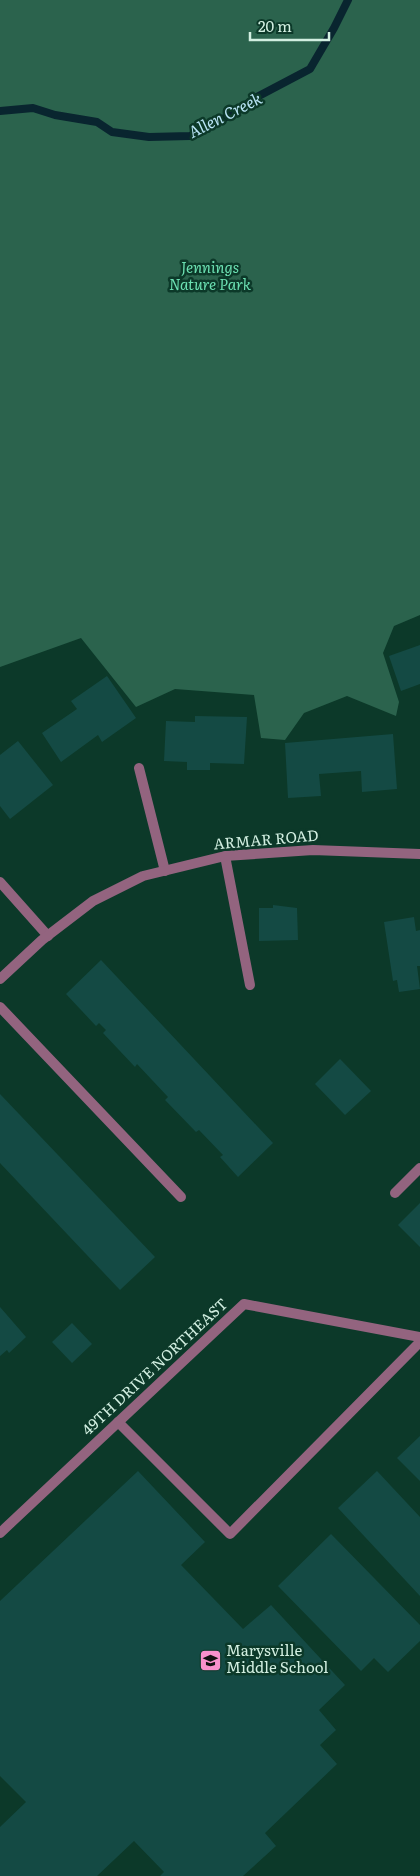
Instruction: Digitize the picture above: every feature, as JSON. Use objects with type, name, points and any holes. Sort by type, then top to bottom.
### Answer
[{"type":"street","points":[[140,768],[164,871]]},
{"type":"street","name":"ARMAR ROAD","points":[[0,979],[48,936],[93,901],[143,876],[225,856],[313,850],[420,854]]},
{"type":"street","points":[[225,856],[250,985]]},
{"type":"street","points":[[0,882],[48,936]]},
{"type":"street","points":[[0,1007],[181,1197]]},
{"type":"street","points":[[395,1193],[420,1168]]},
{"type":"street","name":"49TH DRIVE NORTHEAST","points":[[0,1532],[244,1304],[420,1338]]},
{"type":"street","points":[[118,1422],[230,1534],[420,1342]]},
{"type":"green space","name":"Jennings Nature Park","points":[[0,0],[420,0],[420,615],[394,626],[383,653],[399,702],[396,716],[347,696],[304,713],[285,740],[261,738],[254,695],[175,689],[136,707],[81,638],[0,667]]},
{"type":"building","points":[[420,645],[420,684],[401,691],[389,656]]},
{"type":"building","points":[[107,676],[136,718],[102,742],[98,735],[61,762],[42,733],[77,709],[71,701]]},
{"type":"building","points":[[195,716],[247,717],[244,764],[210,763],[210,770],[187,770],[187,762],[164,761],[166,721],[195,722]]},
{"type":"building","points":[[393,734],[397,789],[362,792],[361,771],[319,774],[321,796],[288,798],[285,743]]},
{"type":"building","points":[[18,741],[53,785],[10,819],[0,806],[0,755]]},
{"type":"building","points":[[273,905],[297,908],[298,940],[259,941],[259,908],[273,908]]},
{"type":"building","points":[[414,917],[416,931],[420,930],[420,966],[417,966],[420,989],[399,992],[397,980],[393,981],[384,922]]},
{"type":"building","points":[[101,960],[273,1143],[238,1177],[220,1157],[223,1155],[199,1130],[196,1132],[165,1100],[168,1097],[137,1064],[135,1067],[103,1033],[106,1030],[99,1023],[96,1026],[66,994]]},
{"type":"building","points":[[340,1059],[371,1091],[345,1115],[315,1084]]},
{"type":"building","points":[[0,1094],[155,1257],[120,1290],[0,1163]]},
{"type":"building","points":[[420,1203],[420,1247],[398,1225]]},
{"type":"building","points":[[0,1307],[26,1337],[9,1353],[7,1350],[0,1356]]},
{"type":"building","points":[[72,1323],[92,1344],[72,1363],[52,1342]]},
{"type":"building","points":[[420,1436],[420,1481],[397,1458]]},
{"type":"building","points":[[138,1471],[205,1542],[181,1565],[243,1629],[271,1605],[345,1685],[319,1710],[336,1730],[320,1745],[337,1764],[265,1833],[276,1846],[243,1876],[160,1876],[164,1872],[134,1841],[97,1876],[0,1876],[0,1827],[26,1802],[0,1776],[0,1601]]},
{"type":"building","points":[[377,1471],[420,1517],[420,1596],[338,1508]]},
{"type":"building","points":[[331,1534],[420,1625],[420,1641],[388,1672],[374,1658],[361,1671],[278,1586]]},
{"type":"waterway","name":"Allen Creek","points":[[0,111],[33,108],[55,115],[97,122],[112,132],[149,137],[190,136],[310,69],[348,0]]},
{"type":"place","name":"Marysville Middle School","points":[[210,1660]]}]
